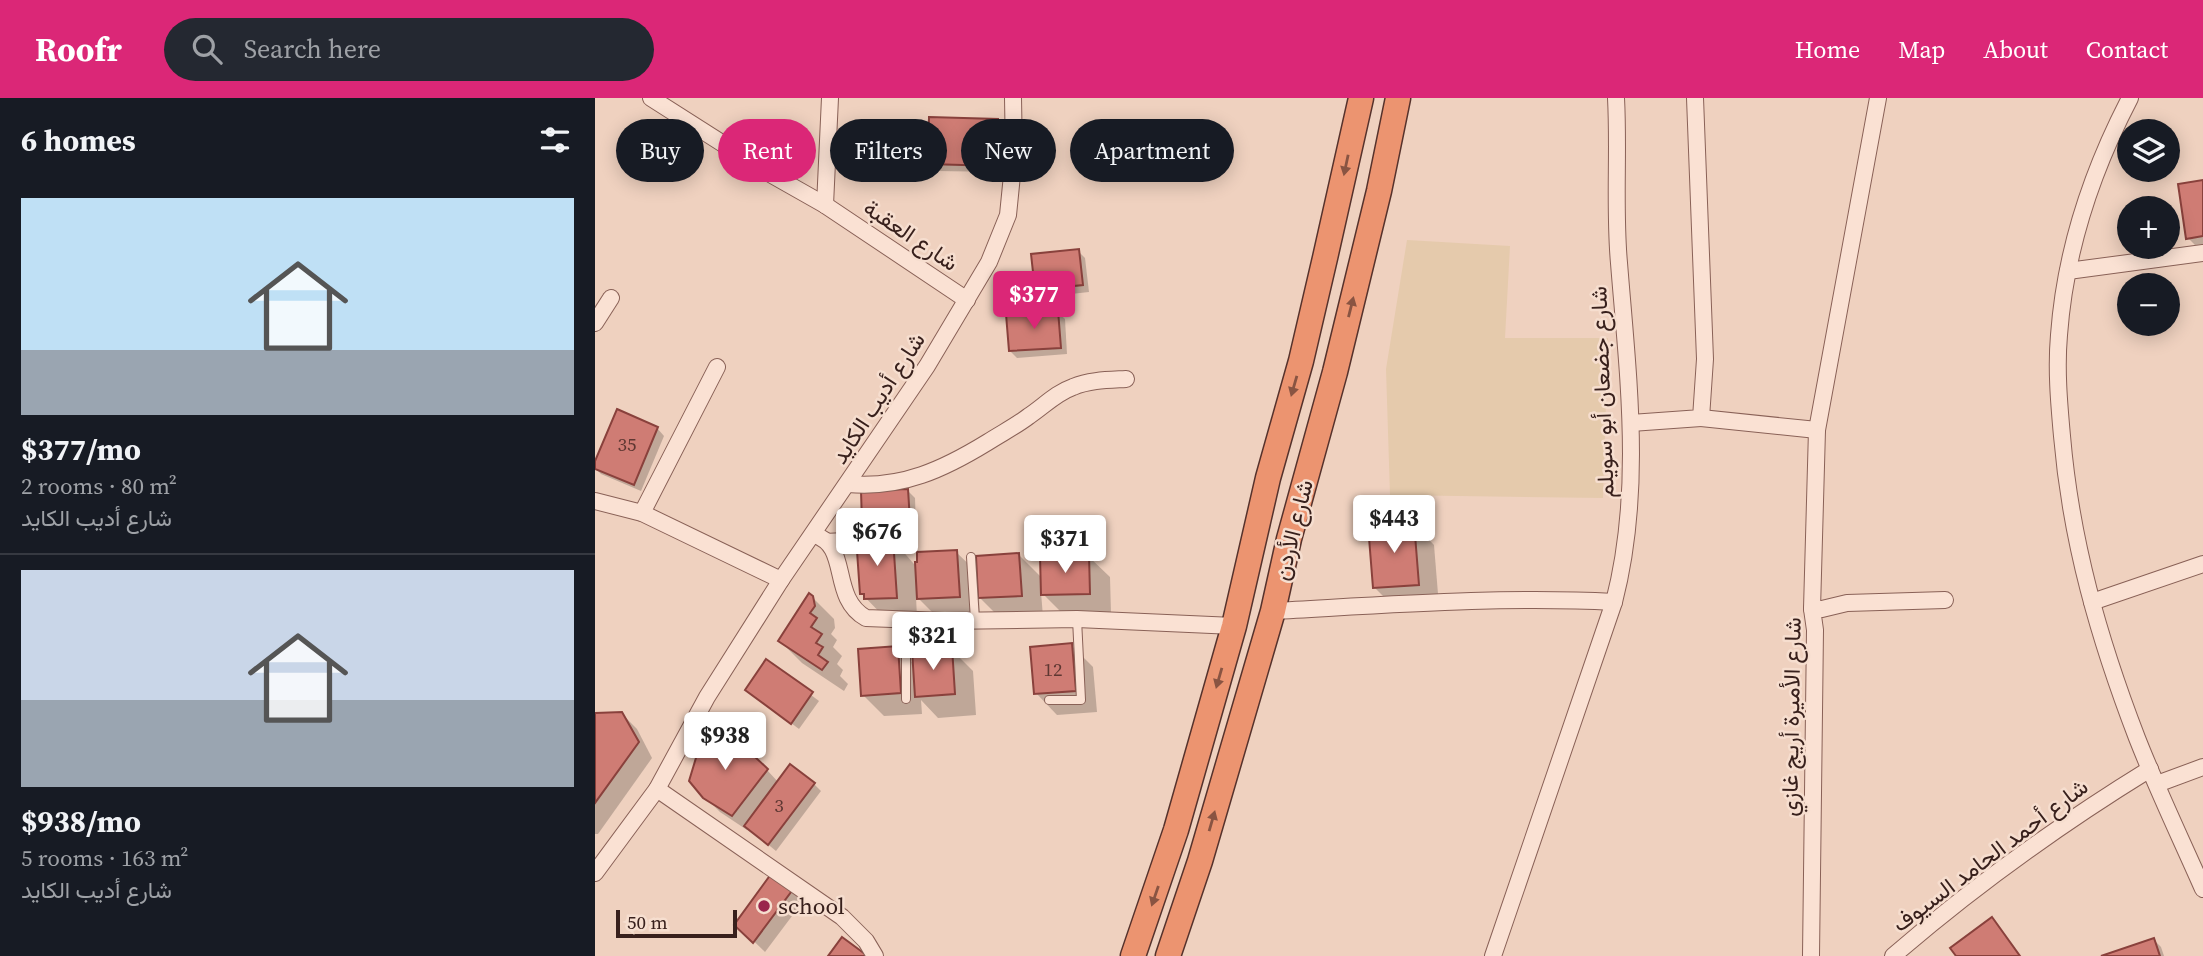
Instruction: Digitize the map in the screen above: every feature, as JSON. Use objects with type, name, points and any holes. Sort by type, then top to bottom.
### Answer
[{"type":"highway","name":"شارع الأردن","points":[[1133,956],[1176,830],[1234,626],[1268,478],[1316,296],[1361,98]]},
{"type":"highway","name":"شارع الأردن","points":[[1168,956],[1200,861],[1273,611],[1289,539],[1335,372],[1379,191],[1398,98]]},
{"type":"street","name":"شارع العقبة","points":[[652,98],[772,176],[825,205],[967,300]]},
{"type":"street","points":[[825,205],[830,98]]},
{"type":"street","name":"شارع أديب الكايد","points":[[595,873],[657,789],[707,697],[781,580],[819,536],[848,484],[927,366],[989,262],[1009,215],[1014,155],[1013,98]]},
{"type":"street","name":"شارع جضعان أبو سويلم","points":[[1493,956],[1614,602],[1626,545],[1631,498],[1631,423],[1616,222],[1616,98]]},
{"type":"street","points":[[1695,98],[1705,359],[1701,418]]},
{"type":"street","points":[[1812,609],[1817,430],[1878,98]]},
{"type":"street","points":[[2130,98],[2078,226],[2068,271],[2059,335],[2058,397],[2066,482],[2083,574],[2119,690],[2150,769],[2203,889]]},
{"type":"street","points":[[2068,271],[2203,253]]},
{"type":"street","points":[[595,323],[611,298]]},
{"type":"street","points":[[642,513],[717,367]]},
{"type":"street","points":[[848,484],[909,481],[928,475],[964,457],[1028,418],[1070,388],[1084,383],[1126,379]]},
{"type":"street","points":[[1631,423],[1701,418],[1817,430]]},
{"type":"street","points":[[595,501],[642,513],[781,580]]},
{"type":"street","points":[[819,536],[836,555],[846,595],[857,613],[866,618],[906,621],[1077,619],[1234,626]]},
{"type":"street","points":[[2092,601],[2203,564]]},
{"type":"street","points":[[1273,611],[1437,603],[1576,600],[1614,602]]},
{"type":"street","name":"شارع الأميرة أريج غازي","points":[[1811,956],[1815,630],[1812,609],[1847,603],[1945,600]]},
{"type":"street","points":[[2157,784],[2203,767]]},
{"type":"street","name":"شارع أحمد الحامد السيوف","points":[[1893,956],[1936,918],[2046,835],[2150,769]]},
{"type":"street","points":[[657,789],[842,917],[866,941],[875,956]]},
{"type":"lane","points":[[819,536],[884,535]]},
{"type":"lane","points":[[971,557],[975,620]]},
{"type":"lane","points":[[1049,700],[1081,700],[1077,619]]},
{"type":"lane","points":[[906,621],[907,699]]},
{"type":"shaded area","points":[[1407,240],[1510,246],[1505,338],[1608,338],[1603,498],[1390,495],[1386,369]]},
{"type":"building","points":[[929,117],[998,119],[961,119],[961,165],[947,165],[947,119]]},
{"type":"building","points":[[2203,180],[2203,236],[2186,239],[2178,184]]},
{"type":"building","points":[[1079,249],[1083,285],[1035,290],[1031,254]]},
{"type":"building","points":[[1058,310],[1061,348],[1009,351],[1006,314]]},
{"type":"building","points":[[617,409],[658,427],[634,485],[595,469],[595,461]]},
{"type":"building","points":[[908,489],[910,521],[862,523],[861,491]]},
{"type":"building","points":[[1414,522],[1419,585],[1373,588],[1368,525]]},
{"type":"building","points":[[893,538],[897,598],[864,599],[864,594],[860,594],[857,551],[854,552],[853,541]]},
{"type":"building","points":[[957,550],[960,597],[917,599],[917,552]]},
{"type":"building","points":[[1019,553],[1022,596],[978,598],[976,556]]},
{"type":"building","points":[[1089,554],[1090,594],[1041,595],[1040,556]]},
{"type":"building","points":[[809,593],[813,596],[815,606],[810,613],[817,618],[811,627],[822,634],[816,643],[823,647],[818,655],[828,662],[822,670],[778,641]]},
{"type":"building","points":[[1072,643],[1076,691],[1034,694],[1030,647]]},
{"type":"building","points":[[898,646],[901,693],[861,696],[858,649]]},
{"type":"building","points":[[952,647],[955,694],[915,697],[912,650]]},
{"type":"building","points":[[766,659],[813,692],[791,724],[745,690]]},
{"type":"building","points":[[622,712],[639,742],[595,803],[595,713]]},
{"type":"building","points":[[726,730],[768,769],[732,816],[703,798],[689,781],[702,738],[708,733],[717,739]]},
{"type":"building","points":[[790,764],[815,783],[768,845],[744,826]]},
{"type":"building","name":"school","points":[[771,874],[794,888],[753,943],[734,925]]},
{"type":"building","points":[[1992,917],[2020,956],[1956,956],[1950,948]]},
{"type":"building","points":[[842,937],[865,954],[865,956],[828,956]]},
{"type":"building","points":[[2154,938],[2160,956],[2101,956]]},
{"type":"place","name":"school","points":[[764,906]]}]
